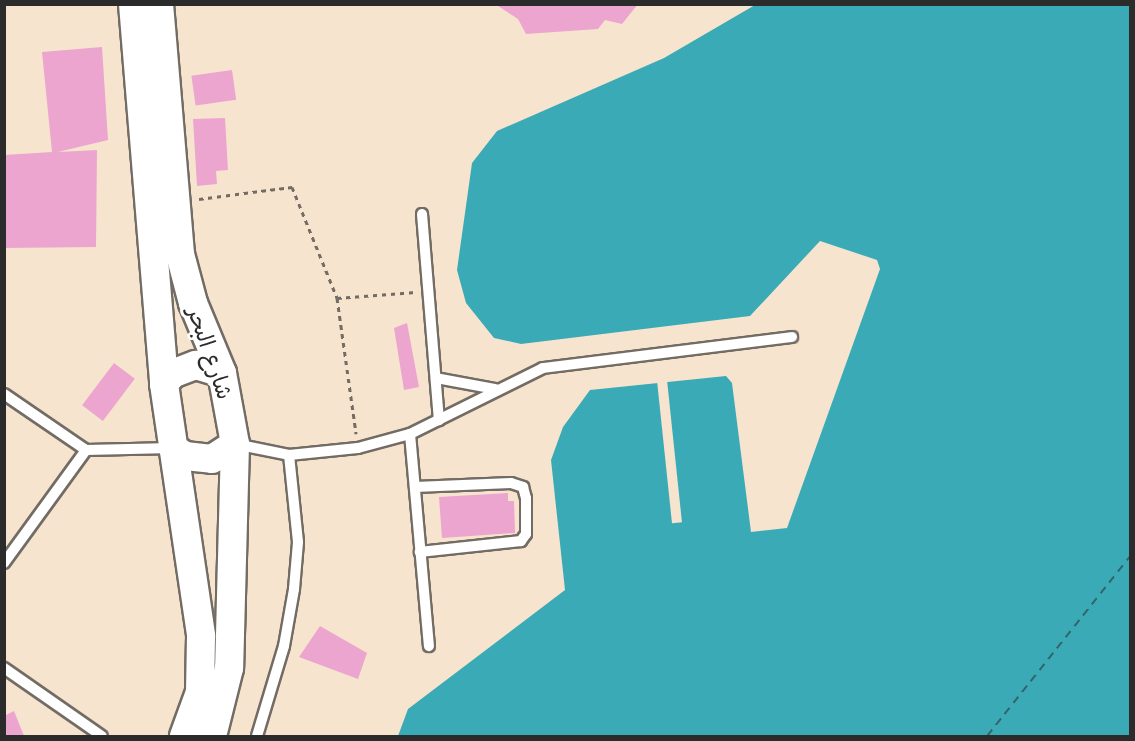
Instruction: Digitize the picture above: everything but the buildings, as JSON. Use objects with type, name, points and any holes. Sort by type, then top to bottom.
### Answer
[{"type":"main road","name":"شارع البحر","points":[[133,4],[165,384],[203,666],[184,736]]},
{"type":"main road","name":"شارع البحر","points":[[159,4],[173,202],[185,279],[222,373],[235,444],[229,668],[212,736]]},
{"type":"main road","points":[[165,384],[196,365],[222,373]]},
{"type":"main road","points":[[173,448],[198,459],[212,459],[235,444]]},
{"type":"lane","points":[[422,214],[439,420]]},
{"type":"lane","points":[[235,444],[290,455],[358,448],[410,434],[517,377],[573,362],[792,337]]},
{"type":"lane","points":[[436,378],[495,389]]},
{"type":"lane","points":[[4,394],[86,450],[173,448]]},
{"type":"lane","points":[[410,434],[429,646]]},
{"type":"lane","points":[[4,562],[86,450]]},
{"type":"lane","points":[[256,736],[284,646],[294,589],[298,542],[290,455]]},
{"type":"lane","points":[[415,487],[511,483],[523,487],[526,498],[526,534],[521,541],[420,552]]},
{"type":"lane","points":[[4,668],[102,736]]},
{"type":"path","points":[[173,202],[292,187],[337,298],[358,448]]},
{"type":"path","points":[[337,298],[429,291]]},
{"type":"water","points":[[755,5],[1130,5],[1130,736],[398,736],[408,709],[565,590],[551,460],[563,427],[590,390],[726,376],[732,383],[751,532],[787,528],[880,269],[877,260],[820,241],[750,316],[521,344],[494,338],[466,303],[457,270],[472,163],[497,131],[664,58]]},
{"type":"pier","points":[[667,380],[682,522],[672,523],[657,381]]},
{"type":"ferry route","points":[[987,736],[1130,556]]}]
